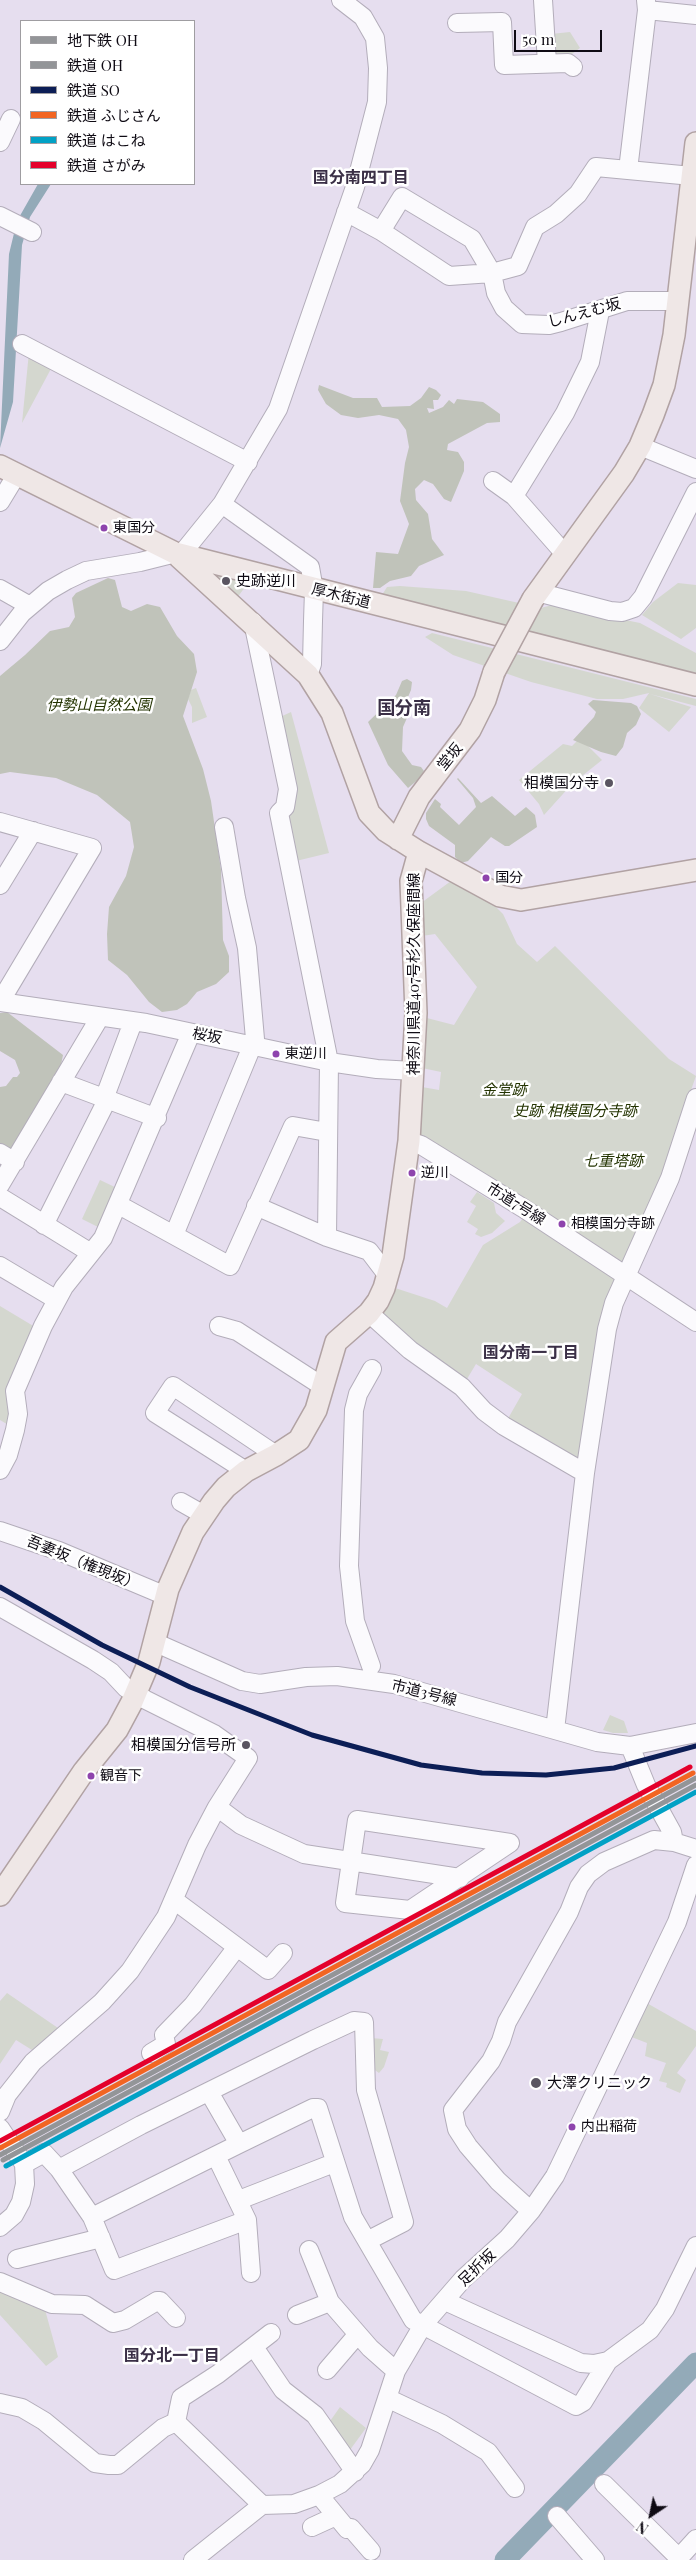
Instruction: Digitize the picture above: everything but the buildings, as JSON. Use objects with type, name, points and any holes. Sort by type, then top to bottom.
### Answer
[{"type":"main road","name":"堂坂","points":[[398,839],[419,796],[470,730],[485,700],[494,672],[535,596],[564,553],[603,503],[640,446],[664,385],[674,335],[692,216],[692,176],[696,143]]},
{"type":"main road","name":"厚木街道","points":[[6,469],[186,555],[314,590],[696,685]]},
{"type":"main road","points":[[186,555],[308,675],[332,713],[369,813],[377,823],[419,852],[500,896],[520,900],[696,870]]},
{"type":"main road","name":"神奈川県道407号杉久保座間線","points":[[0,1895],[84,1771],[117,1730],[136,1693],[179,1560],[204,1515],[226,1488],[246,1471],[299,1440],[316,1410],[336,1342],[369,1313],[378,1301],[388,1276],[395,1245],[410,1141],[416,1013],[411,881],[419,852]]},
{"type":"street","points":[[0,641],[30,606],[48,591],[86,571],[186,555],[222,504],[278,409],[346,212],[377,102],[378,68],[375,38],[362,17],[341,0]]},
{"type":"street","points":[[543,0],[547,64]]},
{"type":"street","points":[[628,170],[647,5],[696,15]]},
{"type":"street","points":[[457,23],[502,22],[504,65],[568,63],[573,67]]},
{"type":"street","points":[[0,142],[11,119]]},
{"type":"street","points":[[346,212],[380,231],[449,276],[492,273],[518,266],[535,226],[556,214],[578,194],[596,167],[692,176]]},
{"type":"street","name":"しんえむ坂","points":[[380,231],[402,197],[472,239],[492,273],[496,293],[504,308],[522,324],[549,325],[600,312],[627,301],[678,301]]},
{"type":"street","points":[[6,219],[32,232]]},
{"type":"street","points":[[514,496],[566,413],[590,362],[600,312]]},
{"type":"street","points":[[22,344],[248,462]]},
{"type":"street","points":[[640,446],[696,469]]},
{"type":"street","points":[[0,502],[6,469]]},
{"type":"street","points":[[493,481],[514,496],[564,553]]},
{"type":"street","points":[[535,596],[610,611],[622,612],[634,608],[642,597],[696,492]]},
{"type":"street","points":[[222,504],[304,560],[310,567],[314,590],[312,664],[308,675]]},
{"type":"street","points":[[0,589],[30,606]]},
{"type":"street","points":[[253,622],[288,789],[285,807],[279,813],[329,1062],[327,1237]]},
{"type":"street","points":[[0,822],[92,848],[0,1002]]},
{"type":"street","points":[[174,1235],[255,1039],[247,948],[224,827]]},
{"type":"street","points":[[0,885],[33,831]]},
{"type":"street","name":"桜坂","points":[[0,1002],[133,1022],[253,1044],[329,1062],[377,1069],[414,1071]]},
{"type":"street","points":[[0,1184],[7,1157],[61,1082],[100,1017]]},
{"type":"street","points":[[44,1225],[107,1100],[107,1091],[133,1022]]},
{"type":"street","points":[[0,1470],[8,1455],[15,1430],[18,1414],[15,1391],[43,1326],[64,1287],[99,1246],[157,1118],[191,1033]]},
{"type":"street","points":[[61,1082],[157,1118]]},
{"type":"street","points":[[555,1730],[585,1473],[607,1329],[614,1303],[670,1178],[696,1098]]},
{"type":"street","points":[[119,1205],[230,1266],[293,1126],[327,1132]]},
{"type":"street","name":"市道7号線","points":[[410,1141],[421,1145],[523,1208],[696,1322]]},
{"type":"street","points":[[0,1197],[91,1254]]},
{"type":"street","points":[[256,1206],[327,1237],[369,1251],[388,1276]]},
{"type":"street","points":[[0,1266],[57,1300]]},
{"type":"street","points":[[369,1313],[410,1350],[462,1387],[484,1411],[504,1426],[585,1473]]},
{"type":"street","points":[[219,1326],[237,1331],[322,1386]]},
{"type":"street","points":[[371,1666],[355,1622],[349,1566],[354,1410],[358,1394],[372,1368]]},
{"type":"street","points":[[246,1471],[155,1413],[173,1386],[276,1455]]},
{"type":"street","points":[[181,1502],[204,1515]]},
{"type":"street","name":"吾妻坂（権現坂）","points":[[0,1531],[59,1551],[166,1596]]},
{"type":"street","points":[[0,1607],[93,1660],[146,1700],[214,1734],[248,1758],[217,1807],[197,1845],[166,1917],[130,1971],[102,2002],[33,2062],[6,2096],[0,2112]]},
{"type":"street","name":"市道3号線","points":[[154,1642],[242,1681],[260,1684],[317,1676],[360,1678],[424,1692],[633,1754],[696,1733]]},
{"type":"street","points":[[633,1754],[672,1832],[674,1842]]},
{"type":"street","points":[[217,1807],[241,1825],[304,1854],[460,1878]]},
{"type":"street","points":[[357,1820],[510,1843],[410,1910],[345,1903],[351,1861],[357,1820]]},
{"type":"street","points":[[532,2211],[498,2181],[468,2146],[457,2129],[453,2110],[491,2061],[501,2041],[507,2022],[569,1912],[579,1887],[588,1874],[604,1862],[654,1840],[674,1842],[696,1849]]},
{"type":"street","name":"足折坂","points":[[262,2505],[294,2504],[319,2495],[336,2486],[355,2472],[370,2450],[396,2371],[424,2326],[463,2279],[507,2239],[532,2211],[555,2176],[677,1922],[696,1865]]},
{"type":"street","points":[[174,1900],[268,1970],[283,1953]]},
{"type":"street","points":[[151,2053],[166,2044],[164,2035],[193,2005],[237,1947]]},
{"type":"street","points":[[59,2169],[354,2020],[364,2022],[366,2090],[404,2222],[367,2241]]},
{"type":"street","points":[[209,2092],[238,2144]]},
{"type":"street","points":[[92,2216],[313,2108],[318,2108],[352,2217],[413,2320],[576,2406],[583,2402],[608,2361],[650,2330],[665,2310],[696,2246]]},
{"type":"street","points":[[0,2128],[24,2164],[25,2184],[21,2202],[14,2215],[0,2227]]},
{"type":"street","points":[[24,2164],[44,2153],[59,2169],[92,2216],[114,2270],[247,2220]]},
{"type":"street","points":[[216,2156],[239,2200],[247,2220],[251,2273]]},
{"type":"street","points":[[239,2200],[334,2163]]},
{"type":"street","points":[[17,2259],[100,2238]]},
{"type":"street","points":[[309,2250],[330,2302],[357,2335],[396,2371]]},
{"type":"street","points":[[0,2282],[52,2304],[85,2305],[113,2323],[125,2320],[157,2301],[160,2301],[176,2318]]},
{"type":"street","points":[[444,2301],[581,2363],[594,2364],[608,2361]]},
{"type":"street","points":[[297,2315],[330,2302]]},
{"type":"street","points":[[176,2422],[181,2398],[271,2333]]},
{"type":"street","points":[[326,2369],[357,2335]]},
{"type":"street","points":[[254,2347],[283,2390],[315,2415],[355,2472]]},
{"type":"street","points":[[387,2398],[442,2424],[488,2452],[515,2488]]},
{"type":"street","points":[[0,2403],[22,2408],[39,2418],[96,2462],[109,2465],[118,2464],[163,2428],[176,2422]]},
{"type":"street","points":[[176,2422],[262,2505],[193,2560]]},
{"type":"street","points":[[604,2484],[678,2559],[696,2539]]},
{"type":"street","points":[[319,2495],[347,2530],[351,2528],[371,2551]]},
{"type":"street","points":[[312,2527],[336,2516]]},
{"type":"street","points":[[556,2516],[595,2560]]},
{"type":"green space","points":[[570,32],[580,48],[568,57],[553,57],[551,34]]},
{"type":"green space","points":[[29,352],[53,365],[22,423]]},
{"type":"green space","points":[[319,385],[353,398],[377,398],[382,407],[410,406],[421,398],[429,387],[441,395],[438,400],[433,400],[434,409],[427,408],[429,413],[443,407],[449,400],[454,404],[457,399],[483,402],[500,414],[500,422],[487,423],[448,444],[447,450],[458,452],[464,462],[464,471],[451,502],[444,499],[433,484],[424,480],[415,489],[416,500],[428,514],[432,539],[444,555],[419,566],[411,576],[390,581],[380,588],[373,588],[376,552],[398,554],[409,524],[400,501],[409,447],[406,430],[398,419],[379,415],[358,418],[341,415],[326,404],[318,390]]},
{"type":"green space","points":[[208,570],[248,583],[237,598]]},
{"type":"green space","name":"伊勢山自然公園","points":[[108,578],[115,580],[122,607],[131,611],[147,604],[160,607],[177,636],[194,654],[197,672],[183,716],[203,769],[211,801],[221,870],[223,940],[229,956],[229,972],[216,984],[197,992],[187,1004],[177,1010],[162,1012],[149,1002],[127,975],[108,960],[109,907],[126,876],[134,847],[130,822],[97,795],[56,778],[10,772],[0,774],[0,676],[50,631],[69,627],[75,617],[72,598],[76,593]]},
{"type":"green space","points":[[678,583],[696,585],[696,628],[681,639],[642,615],[653,602]]},
{"type":"green space","points":[[400,586],[466,591],[541,608],[552,605],[640,623],[696,653],[696,673],[382,595],[387,587]]},
{"type":"green space","points":[[432,633],[696,699],[696,706],[650,694],[691,707],[669,732],[639,708],[649,693],[623,699],[597,699],[531,682],[453,655],[425,637]]},
{"type":"green space","points":[[407,679],[412,682],[408,697],[410,711],[403,727],[402,751],[412,765],[421,767],[424,771],[419,779],[408,788],[388,765],[368,722],[396,695],[402,681]]},
{"type":"green space","points":[[196,688],[207,717],[192,723],[192,707],[188,699],[191,690]]},
{"type":"green space","points":[[593,700],[631,703],[637,706],[641,714],[636,725],[627,733],[623,747],[616,756],[573,740],[594,717],[596,712],[588,704]]},
{"type":"green space","points":[[291,712],[329,853],[296,861],[287,827],[278,718]]},
{"type":"green space","points":[[580,738],[602,760],[572,784],[544,815],[539,804],[519,780],[563,744],[572,746]]},
{"type":"green space","points":[[458,778],[481,803],[492,796],[515,816],[526,807],[535,815],[537,827],[509,846],[505,846],[491,837],[468,861],[461,863],[455,857],[455,845],[429,826],[426,819],[426,813],[435,799],[441,804],[440,807],[459,825],[476,807],[473,798]]},
{"type":"green space","name":"史跡 相模国分寺跡","points":[[451,881],[496,907],[503,914],[517,944],[537,962],[555,946],[669,1059],[696,1076],[647,1215],[578,1467],[506,1422],[522,1394],[476,1364],[464,1384],[378,1313],[392,1287],[435,1301],[447,1308],[483,1245],[520,1222],[531,1206],[421,1138],[418,1132],[422,1087],[439,1090],[441,1072],[422,1068],[423,1017],[454,1025],[477,987],[435,934],[422,936],[421,903]]},
{"type":"green space","points":[[7,1012],[63,1055],[60,1070],[12,1155],[0,1153],[0,1087],[6,1086],[13,1077],[17,1077],[20,1073],[15,1060],[0,1051],[0,1013]]},
{"type":"green space","points":[[100,1180],[119,1189],[100,1228],[82,1219]]},
{"type":"green space","points":[[477,1192],[494,1203],[496,1213],[505,1221],[492,1233],[481,1237],[475,1234],[478,1229],[467,1222],[476,1206],[470,1202]]},
{"type":"green space","points":[[0,1306],[35,1327],[10,1426],[0,1420]]},
{"type":"green space","points":[[610,1715],[624,1721],[628,1733],[613,1733],[603,1730]]},
{"type":"green space","points":[[7,1993],[58,2028],[32,2050],[16,2040],[0,2064],[0,2001]]},
{"type":"green space","points":[[645,2002],[696,2031],[696,2046],[677,2073],[686,2080],[680,2093],[666,2087],[667,2083],[659,2081],[666,2063],[645,2056],[647,2043],[629,2036]]},
{"type":"green space","points":[[371,2038],[383,2039],[380,2050],[389,2052],[384,2067],[379,2073],[372,2068],[374,2050]]},
{"type":"green space","points":[[0,2287],[44,2306],[58,2357],[46,2366],[0,2315]]},
{"type":"green space","points":[[340,2407],[366,2428],[347,2454],[328,2424]]},
{"type":"water","points":[[37,185],[50,185],[30,217],[22,245],[13,402],[0,448],[9,254],[17,221]]},
{"type":"waterway","points":[[505,2560],[696,2363]]},
{"type":"metro line","name":"OH","points":[[0,2155],[696,1778]]},
{"type":"rail line","name":"SO","points":[[0,1587],[102,1645],[190,1687],[312,1735],[421,1765],[482,1773],[546,1775],[614,1768],[696,1746]]},
{"type":"rail line","name":"さがみ","points":[[0,2141],[690,1767]]},
{"type":"rail line","name":"ふじさん","points":[[0,2148],[693,1773]]},
{"type":"rail line","name":"OH","points":[[3,2160],[696,1785]]},
{"type":"rail line","name":"はこね","points":[[6,2166],[696,1792]]},
{"type":"place","name":"東国分","points":[[104,528]]},
{"type":"place","name":"史跡逆川","points":[[226,581]]},
{"type":"place","name":"相模国分寺","points":[[609,783]]},
{"type":"place","name":"国分","points":[[486,878]]},
{"type":"place","name":"東逆川","points":[[276,1054]]},
{"type":"place","name":"逆川","points":[[412,1173]]},
{"type":"place","name":"相模国分寺跡","points":[[562,1224]]},
{"type":"place","name":"相模国分信号所","points":[[246,1745]]},
{"type":"place","name":"観音下","points":[[91,1776]]},
{"type":"place","name":"大澤クリニック","points":[[536,2083]]},
{"type":"place","name":"内出稲荷","points":[[572,2127]]},
{"type":"district","name":"国分南四丁目","points":[[361,178]]},
{"type":"district","name":"国分南","points":[[404,708]]},
{"type":"district","name":"国分南一丁目","points":[[531,1353]]},
{"type":"district","name":"国分北一丁目","points":[[172,2356]]},
{"type":"park label","name":"金堂跡","points":[[504,1090]]},
{"type":"park label","name":"七重塔跡","points":[[613,1161]]}]
